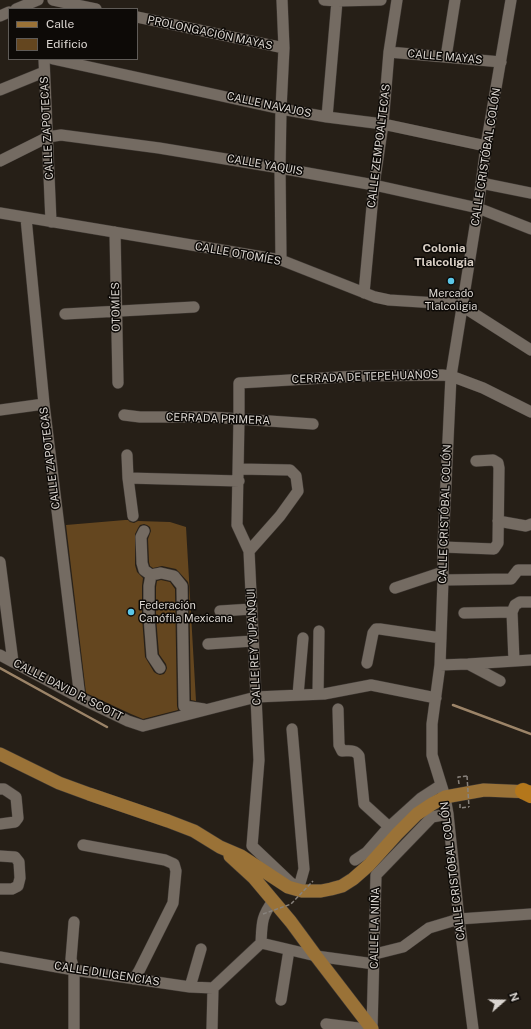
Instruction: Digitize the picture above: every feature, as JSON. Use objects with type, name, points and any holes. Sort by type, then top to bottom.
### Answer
[{"type":"main road","points":[[0,754],[60,783],[194,831],[220,847],[241,856],[288,887],[322,891],[342,886],[353,879],[369,865],[393,831],[432,804],[443,791],[459,794],[484,790],[528,793]]},
{"type":"main road","points":[[220,847],[254,878],[291,922],[372,1029]]},
{"type":"main road","points":[[273,901],[287,892],[299,889]]},
{"type":"street","points":[[18,8],[38,0]]},
{"type":"street","points":[[53,0],[91,8]]},
{"type":"street","points":[[281,260],[280,168],[284,48],[282,0]]},
{"type":"street","points":[[324,0],[381,0]]},
{"type":"street","name":"CALLE ZEMPOALTECAS","points":[[364,293],[374,185],[383,124],[389,52],[397,0]]},
{"type":"street","points":[[446,57],[454,0]]},
{"type":"street","name":"CALLE CRISTÓBAL COLÓN","points":[[473,1029],[458,919],[448,814],[432,755],[432,724],[440,665],[443,547],[451,376],[478,208],[486,146],[511,0]]},
{"type":"street","points":[[327,117],[337,1]]},
{"type":"street","name":"PROLONGACIÓN MAYAS","points":[[138,17],[284,48]]},
{"type":"street","name":"CALLE MAYAS","points":[[389,52],[501,62]]},
{"type":"street","name":"CALLE ZAPOTECAS","points":[[44,60],[51,222]]},
{"type":"street","name":"CALLE NAVAJOS","points":[[58,60],[281,109],[327,117],[383,124],[486,146]]},
{"type":"street","points":[[0,90],[44,72]]},
{"type":"street","name":"CALLE YAQUIS","points":[[0,161],[48,137],[62,135],[159,148],[374,185],[478,208],[531,228]]},
{"type":"street","points":[[481,183],[531,193]]},
{"type":"street","name":"CALLE OTOMÍES","points":[[0,213],[281,260],[376,297],[389,300],[453,304],[462,306],[531,350]]},
{"type":"street","name":"CALLE ZAPOTECAS","points":[[26,218],[44,404],[80,698]]},
{"type":"street","name":"OTOMÍES","points":[[115,232],[118,383]]},
{"type":"street","points":[[65,314],[194,306]]},
{"type":"street","name":"CERRADA DE TEPEHUANOS","points":[[239,382],[432,374],[451,376],[483,388],[531,412]]},
{"type":"street","name":"CALLE REY YUPANQUI","points":[[239,382],[240,419],[237,525],[249,551],[259,760],[252,846],[299,889]]},
{"type":"street","points":[[0,410],[44,404]]},
{"type":"street","name":"CERRADA PRIMERA","points":[[124,415],[211,417],[313,424]]},
{"type":"street","points":[[126,455],[133,516]]},
{"type":"street","points":[[443,547],[494,549],[498,543],[498,463],[493,460],[476,461]]},
{"type":"street","points":[[239,469],[290,470],[296,476],[298,491],[280,516],[249,551]]},
{"type":"street","points":[[128,478],[239,481]]},
{"type":"street","points":[[498,522],[526,526],[531,524]]},
{"type":"street","points":[[144,532],[142,537],[142,563],[144,570],[151,575],[162,573],[174,576],[182,586],[184,706],[208,710]]},
{"type":"street","points":[[0,562],[3,612],[13,662]]},
{"type":"street","points":[[395,588],[443,576],[511,579],[518,570],[531,570]]},
{"type":"street","points":[[151,575],[149,586],[149,617],[152,656],[160,668]]},
{"type":"street","points":[[514,661],[512,612],[515,605],[520,602],[531,602]]},
{"type":"street","points":[[220,611],[252,609]]},
{"type":"street","points":[[464,613],[512,612]]},
{"type":"street","points":[[367,663],[373,633],[376,629],[441,638]]},
{"type":"street","points":[[319,630],[321,694]]},
{"type":"street","points":[[298,695],[303,638]]},
{"type":"street","points":[[208,644],[253,641]]},
{"type":"street","name":"CALLE DAVID R. SCOTT","points":[[0,655],[128,722],[143,726],[256,697],[321,694],[371,685],[436,698]]},
{"type":"street","points":[[440,665],[531,660]]},
{"type":"street","points":[[468,664],[500,681]]},
{"type":"street","points":[[338,709],[340,745],[342,751],[354,751],[359,756],[364,804],[393,831],[367,852],[354,860]]},
{"type":"street","points":[[292,729],[304,869],[299,889]]},
{"type":"street","points":[[0,789],[4,789],[16,796],[18,818],[15,822],[0,824]]},
{"type":"street","name":"CALLE LA NIÑA","points":[[372,1029],[376,875],[432,817],[448,814]]},
{"type":"street","points":[[83,845],[165,860],[174,864],[176,871],[173,903],[139,971],[134,978]]},
{"type":"street","points":[[0,856],[15,857],[19,862],[20,878],[18,886],[12,889],[0,889]]},
{"type":"street","points":[[212,1029],[213,988],[261,943],[262,922],[266,911],[273,901]]},
{"type":"street","points":[[261,943],[316,956],[374,959],[403,947],[429,928],[458,919],[531,914]]},
{"type":"street","points":[[74,922],[71,959],[74,970],[74,1029]]},
{"type":"street","points":[[190,987],[201,949]]},
{"type":"street","points":[[281,1000],[289,950]]},
{"type":"street","name":"CALLE DILIGENCIAS","points":[[0,957],[74,970],[190,987],[213,988]]},
{"type":"street","points":[[326,1024],[366,1029]]},
{"type":"path","points":[[459,794],[458,777],[467,776],[469,807]]},
{"type":"path","points":[[263,914],[291,904],[313,881]]},
{"type":"building","name":"Federación Canófila Mexicana","points":[[128,520],[134,523],[138,521],[170,522],[186,527],[196,701],[191,700],[188,582],[176,569],[162,566],[153,568],[150,566],[148,539],[151,531],[150,527],[144,524],[140,525],[135,534],[135,565],[137,572],[143,578],[142,617],[145,657],[154,672],[160,675],[164,674],[167,668],[159,654],[156,617],[157,581],[161,580],[170,582],[175,589],[178,710],[143,719],[86,693],[66,525]]},
{"type":"waterway","points":[[0,668],[107,727]]},
{"type":"waterway","points":[[453,705],[531,734]]},
{"type":"place","name":"Mercado Tlalcoligia","points":[[451,281]]},
{"type":"place","name":"Federación Canófila Mexicana","points":[[131,612]]},
{"type":"district","name":"Colonia Tlalcoligia","points":[[444,255]]}]
